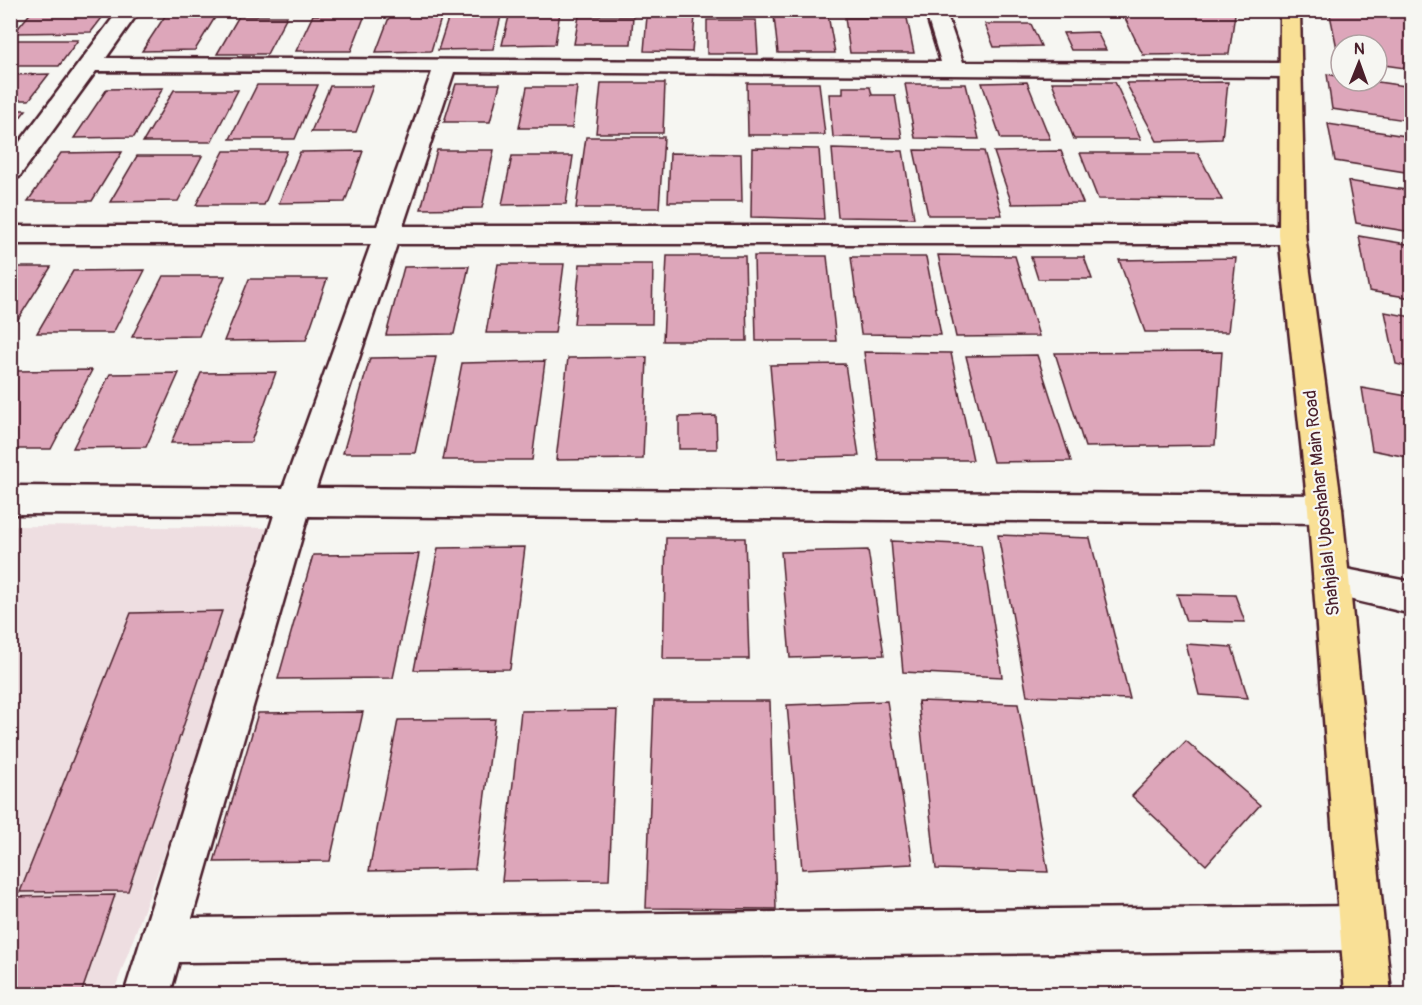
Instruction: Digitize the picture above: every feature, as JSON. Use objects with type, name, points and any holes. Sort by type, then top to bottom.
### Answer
[{"type":"main road","name":"Shahjalal Uposhahar Main Road","points":[[1290,10],[1292,235],[1325,509],[1368,994]]},
{"type":"street","points":[[10,172],[130,10]]},
{"type":"street","points":[[935,10],[954,68]]},
{"type":"street","points":[[90,64],[1289,70]]},
{"type":"street","points":[[147,994],[295,502],[445,66]]},
{"type":"street","points":[[10,235],[1292,235]]},
{"type":"street","points":[[10,500],[1325,509]]},
{"type":"street","points":[[1331,581],[1412,598]]},
{"type":"street","points":[[163,940],[1362,928]]},
{"type":"shaded area","points":[[10,526],[284,528],[113,994],[81,994],[115,895],[11,897]],"holes":[[[222,612],[129,891],[20,892],[131,613]]]},
{"type":"building","points":[[33,10],[108,10],[91,32],[14,33]]},
{"type":"building","points":[[949,10],[1038,10],[1041,16],[951,16]]},
{"type":"building","points":[[1121,10],[1230,10],[1235,14],[1229,54],[1143,55]]},
{"type":"building","points":[[1329,10],[1361,10],[1407,17],[1412,33],[1412,69],[1389,66],[1389,33],[1334,33]]},
{"type":"building","points":[[510,12],[560,12],[555,44],[502,45]]},
{"type":"building","points":[[313,15],[365,15],[351,51],[296,51]]},
{"type":"building","points":[[390,15],[442,15],[431,51],[376,52]]},
{"type":"building","points":[[828,15],[835,53],[778,53],[774,16]]},
{"type":"building","points":[[165,16],[216,16],[195,50],[142,51]]},
{"type":"building","points":[[239,16],[287,16],[267,54],[217,54]]},
{"type":"building","points":[[449,16],[501,16],[493,49],[438,50]]},
{"type":"building","points":[[579,16],[633,16],[631,44],[574,44]]},
{"type":"building","points":[[647,16],[695,16],[692,52],[644,51]]},
{"type":"building","points":[[845,18],[907,18],[914,53],[850,53]]},
{"type":"building","points":[[707,20],[756,20],[758,54],[707,54]]},
{"type":"building","points":[[985,24],[1031,24],[1041,46],[994,47]]},
{"type":"building","points":[[1097,32],[1106,50],[1071,50],[1063,33]]},
{"type":"building","points":[[10,40],[78,40],[59,66],[10,66]]},
{"type":"building","points":[[49,74],[29,100],[10,100],[10,75]]},
{"type":"building","points":[[1027,82],[1050,139],[1001,139],[982,83]]},
{"type":"building","points":[[1052,82],[1115,82],[1141,139],[1074,139]]},
{"type":"building","points":[[1228,82],[1222,139],[1157,141],[1126,83]]},
{"type":"building","points":[[601,83],[665,83],[663,133],[596,133]]},
{"type":"building","points":[[747,83],[819,83],[825,135],[748,135]]},
{"type":"building","points":[[456,84],[500,84],[490,122],[444,122]]},
{"type":"building","points":[[905,84],[966,84],[979,139],[915,138]]},
{"type":"building","points":[[1389,84],[1412,87],[1412,121],[1332,109],[1330,93],[1389,93]]},
{"type":"building","points":[[257,85],[318,85],[295,139],[230,139]]},
{"type":"building","points":[[330,86],[373,86],[356,132],[311,132]]},
{"type":"building","points":[[527,87],[577,87],[572,128],[519,128]]},
{"type":"building","points":[[843,87],[870,87],[872,95],[895,95],[902,138],[833,137],[829,94],[843,94]]},
{"type":"building","points":[[163,88],[134,137],[74,138],[107,89]]},
{"type":"building","points":[[174,90],[238,90],[211,142],[143,142]]},
{"type":"building","points":[[10,110],[26,110],[10,130]]},
{"type":"building","points":[[1328,124],[1412,137],[1412,173],[1335,161]]},
{"type":"building","points":[[586,137],[664,137],[659,208],[576,208]]},
{"type":"building","points":[[752,148],[819,149],[824,219],[751,217]]},
{"type":"building","points":[[832,149],[903,151],[914,218],[838,217]]},
{"type":"building","points":[[437,150],[494,150],[482,208],[421,209]]},
{"type":"building","points":[[914,150],[984,151],[1002,215],[928,215]]},
{"type":"building","points":[[224,151],[287,151],[264,205],[196,205]]},
{"type":"building","points":[[363,151],[345,202],[279,203],[300,152]]},
{"type":"building","points":[[1061,151],[1083,203],[1012,204],[994,152]]},
{"type":"building","points":[[122,152],[92,201],[28,201],[61,153]]},
{"type":"building","points":[[670,153],[741,154],[742,202],[668,202]]},
{"type":"building","points":[[1080,153],[1198,153],[1222,200],[1098,199]]},
{"type":"building","points":[[137,156],[202,156],[178,201],[110,202]]},
{"type":"building","points":[[512,156],[573,156],[566,204],[502,205]]},
{"type":"building","points":[[1348,181],[1412,191],[1412,232],[1356,223]]},
{"type":"building","points":[[1359,236],[1412,245],[1412,298],[1369,291]]},
{"type":"building","points":[[938,255],[1015,256],[1039,336],[956,337]]},
{"type":"building","points":[[667,256],[745,256],[747,341],[663,341]]},
{"type":"building","points":[[754,256],[827,256],[836,341],[756,341]]},
{"type":"building","points":[[851,257],[926,257],[941,335],[861,334]]},
{"type":"building","points":[[1031,257],[1084,257],[1092,279],[1038,279]]},
{"type":"building","points":[[1236,258],[1228,332],[1145,332],[1119,260]]},
{"type":"building","points":[[498,264],[564,264],[555,333],[486,333]]},
{"type":"building","points":[[580,264],[653,264],[652,324],[574,324]]},
{"type":"building","points":[[469,266],[454,334],[386,335],[404,267]]},
{"type":"building","points":[[10,267],[51,267],[10,332]]},
{"type":"building","points":[[145,270],[113,333],[37,333],[73,271]]},
{"type":"building","points":[[163,276],[225,276],[199,336],[132,337]]},
{"type":"building","points":[[249,279],[327,279],[306,340],[224,341]]},
{"type":"building","points":[[1385,312],[1412,317],[1412,368],[1396,364]]},
{"type":"building","points":[[864,352],[951,353],[973,460],[878,460]]},
{"type":"building","points":[[1222,352],[1215,445],[1085,447],[1055,353]]},
{"type":"building","points":[[1037,355],[1071,461],[993,462],[966,356]]},
{"type":"building","points":[[436,357],[415,453],[343,453],[370,358]]},
{"type":"building","points":[[647,357],[643,459],[556,460],[568,358]]},
{"type":"building","points":[[545,361],[532,460],[443,460],[462,363]]},
{"type":"building","points":[[845,364],[859,456],[778,458],[770,365]]},
{"type":"building","points":[[92,370],[51,449],[10,449],[10,380],[16,371]]},
{"type":"building","points":[[276,372],[251,442],[171,443],[201,373]]},
{"type":"building","points":[[179,373],[146,447],[73,448],[110,374]]},
{"type":"building","points":[[1362,388],[1412,397],[1412,458],[1372,450]]},
{"type":"building","points":[[716,416],[717,449],[679,449],[679,417]]},
{"type":"building","points":[[998,535],[1090,538],[1130,699],[1027,696]]},
{"type":"building","points":[[666,538],[745,538],[749,659],[663,659]]},
{"type":"building","points":[[891,541],[981,545],[1002,677],[903,672]]},
{"type":"building","points":[[525,547],[510,669],[414,670],[438,548]]},
{"type":"building","points":[[868,550],[884,655],[790,658],[781,552]]},
{"type":"building","points":[[419,554],[393,678],[278,679],[313,555]]},
{"type":"building","points":[[1177,594],[1235,595],[1245,622],[1186,621]]},
{"type":"building","points":[[222,611],[128,891],[20,892],[131,613]]},
{"type":"building","points":[[1186,644],[1232,647],[1248,698],[1199,695]]},
{"type":"building","points":[[654,701],[770,701],[776,909],[646,908]]},
{"type":"building","points":[[887,701],[913,864],[802,869],[787,705]]},
{"type":"building","points":[[918,701],[1018,704],[1048,872],[936,869]]},
{"type":"building","points":[[617,710],[609,880],[502,881],[521,711]]},
{"type":"building","points":[[363,712],[330,861],[214,862],[258,713]]},
{"type":"building","points":[[495,719],[475,869],[369,871],[398,720]]},
{"type":"building","points":[[1186,741],[1260,805],[1206,865],[1132,796]]},
{"type":"building","points":[[115,895],[81,994],[10,994],[10,897]]},
{"type":"building","points":[[612,988],[612,994],[505,994],[505,990]]}]
